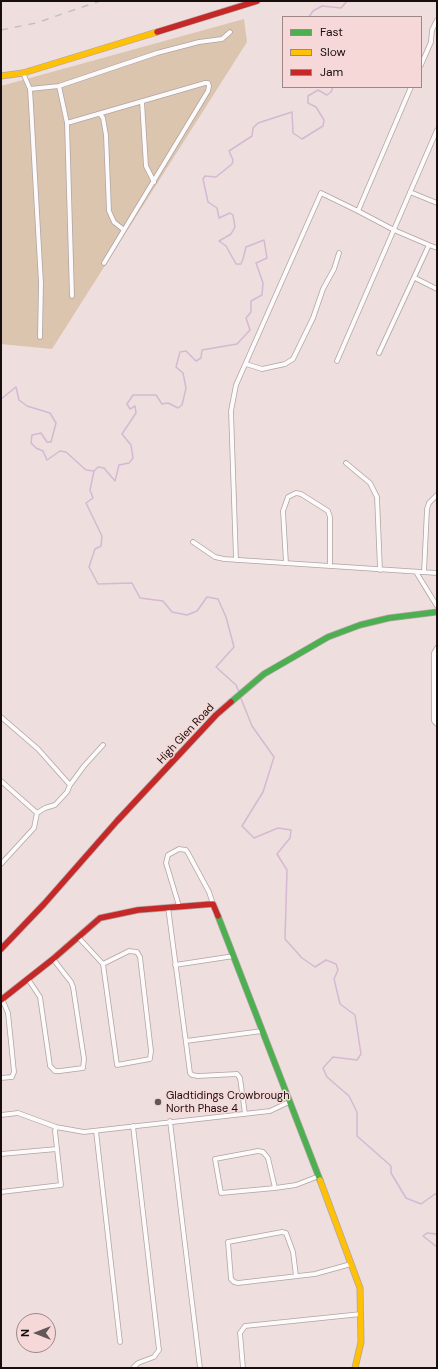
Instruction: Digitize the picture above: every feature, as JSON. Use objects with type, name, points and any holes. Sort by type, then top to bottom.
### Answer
[{"type":"street","points":[[1,76],[23,73],[257,1]]},
{"type":"street","points":[[422,63],[432,42],[432,30],[437,20]]},
{"type":"street","points":[[30,90],[59,86],[157,53],[198,42],[222,39],[230,32]]},
{"type":"street","points":[[23,73],[30,90],[41,283],[40,337]]},
{"type":"street","points":[[67,123],[205,83],[208,83],[209,86],[208,91],[104,263]]},
{"type":"street","points":[[59,86],[67,123],[72,296]]},
{"type":"street","points":[[358,211],[411,88]]},
{"type":"street","points":[[142,102],[146,166],[154,182]]},
{"type":"street","points":[[100,114],[103,118],[106,135],[109,211],[114,222],[124,230]]},
{"type":"street","points":[[337,361],[437,130]]},
{"type":"street","points":[[410,192],[437,203]]},
{"type":"street","points":[[236,560],[231,411],[236,385],[321,193],[394,230],[437,248]]},
{"type":"street","points":[[379,353],[429,245]]},
{"type":"street","points":[[246,364],[262,369],[285,364],[293,359],[313,318],[323,289],[334,269],[339,253]]},
{"type":"street","points":[[415,278],[437,289]]},
{"type":"street","points":[[346,463],[370,483],[377,497],[380,570]]},
{"type":"street","points":[[286,563],[283,511],[288,497],[296,493],[301,494],[328,511],[330,517],[330,566]]},
{"type":"street","points":[[424,572],[427,509],[429,503],[437,495]]},
{"type":"street","points":[[193,542],[215,557],[236,560],[437,573]]},
{"type":"street","points":[[416,572],[437,606]]},
{"type":"street","name":"High Glen Road","points":[[1,949],[44,904],[117,821],[186,747],[250,685],[284,660],[328,637],[360,625],[389,618],[437,612]]},
{"type":"street","points":[[437,648],[434,653],[434,720],[437,724]]},
{"type":"street","points":[[1,717],[38,749],[70,785]]},
{"type":"street","points":[[1,864],[34,828],[37,813],[45,808],[55,805],[67,792],[70,785],[84,766],[103,745]]},
{"type":"street","points":[[1,781],[37,813]]},
{"type":"street","points":[[179,906],[166,863],[168,856],[179,849],[186,850],[209,892],[289,1102],[319,1176],[360,1288],[361,1342],[355,1368]]},
{"type":"street","points":[[1,1078],[12,1077],[14,1072],[8,1013],[2,1000],[53,959],[100,918],[106,915],[168,907],[213,904]]},
{"type":"street","points":[[168,907],[189,1068],[192,1075],[233,1073],[239,1076],[245,1114]]},
{"type":"street","points":[[78,937],[102,964],[117,1065],[150,1059],[151,1051],[140,957],[136,952],[130,951],[102,964]]},
{"type":"street","points":[[175,965],[234,956]]},
{"type":"street","points":[[28,979],[40,997],[50,1066],[55,1071],[83,1068],[84,1059],[73,987],[71,982],[53,959]]},
{"type":"street","points":[[186,1041],[262,1031]]},
{"type":"street","points":[[1,1115],[18,1113],[56,1127],[84,1132],[270,1111],[289,1102]]},
{"type":"street","points":[[170,1122],[200,1368]]},
{"type":"street","points":[[133,1126],[159,1350],[154,1357],[138,1363],[133,1368]]},
{"type":"street","points":[[1,1192],[61,1185],[55,1131],[56,1127]]},
{"type":"street","points":[[96,1131],[120,1342]]},
{"type":"street","points":[[1,1154],[57,1149]]},
{"type":"street","points":[[275,1188],[268,1158],[263,1152],[251,1152],[215,1159],[221,1193],[275,1188],[296,1185],[319,1176]]},
{"type":"street","points":[[296,1276],[293,1252],[286,1233],[282,1232],[228,1242],[231,1279],[234,1282],[296,1276],[315,1274],[351,1264]]},
{"type":"street","points":[[243,1368],[240,1333],[245,1326],[361,1314]]},
{"type":"shaded area","points":[[244,19],[247,42],[52,349],[1,344],[1,86]]},
{"type":"waterway","points":[[310,16],[313,11],[322,6],[341,8],[347,1]]},
{"type":"waterway","points":[[239,692],[236,685],[216,667],[234,647],[226,617],[218,599],[207,597],[197,611],[187,615],[172,612],[163,601],[140,598],[132,583],[98,584],[89,567],[95,549],[101,546],[102,536],[86,503],[93,498],[90,490],[94,471],[98,467],[104,468],[115,481],[119,465],[129,463],[133,458],[131,445],[122,434],[136,413],[135,406],[130,409],[127,404],[133,395],[156,395],[162,404],[168,403],[178,408],[182,405],[186,388],[183,373],[176,367],[180,352],[186,351],[196,361],[201,358],[202,350],[237,344],[250,330],[246,318],[251,312],[251,301],[262,295],[263,283],[256,263],[267,258],[264,240],[246,247],[241,264],[236,264],[226,246],[219,241],[231,234],[235,227],[233,215],[230,213],[219,218],[217,208],[208,202],[203,179],[205,176],[216,177],[232,164],[233,160],[229,151],[252,136],[253,128],[258,123],[292,112],[293,133],[302,139],[323,126],[324,120],[316,107],[308,103],[308,96],[318,90],[327,95],[331,92],[333,88]]},
{"type":"waterway","points":[[1,399],[16,387],[19,400],[27,406],[50,413],[56,423],[51,442],[47,442],[41,433],[32,435],[31,443],[36,448],[43,451],[47,460],[60,451],[66,452],[86,470],[94,471]]},
{"type":"waterway","points":[[240,696],[252,726],[274,757],[263,792],[242,826],[254,838],[278,828],[291,830],[290,838],[277,854],[287,870],[285,939],[302,958],[315,967],[326,960],[336,964],[338,970],[334,979],[340,1004],[355,1015],[361,1054],[357,1060],[333,1057],[323,1068],[327,1077],[349,1096],[357,1112],[357,1136],[391,1166],[391,1173],[406,1198],[421,1204],[437,1194]]},
{"type":"waterway","points":[[437,1234],[427,1233],[423,1236],[437,1247]]},
{"type":"railway","points":[[1,30],[36,23],[100,1]]},
{"type":"traffic: fast","points":[[231,702],[264,674],[328,637],[360,625],[389,618],[437,612]]},
{"type":"traffic: fast","points":[[218,916],[320,1180]]},
{"type":"traffic: slow","points":[[1,76],[23,73],[157,32]]},
{"type":"traffic: slow","points":[[320,1180],[360,1288],[361,1342],[355,1368]]},
{"type":"traffic: jam","points":[[157,32],[257,1]]},
{"type":"traffic: jam","points":[[1,949],[44,904],[117,821],[216,715],[231,702]]},
{"type":"traffic: jam","points":[[1,1000],[53,959],[100,918],[138,910],[213,904],[218,916]]},
{"type":"place","name":"Gladtidings Crowbrough North Phase 4","points":[[158,1102]]}]
